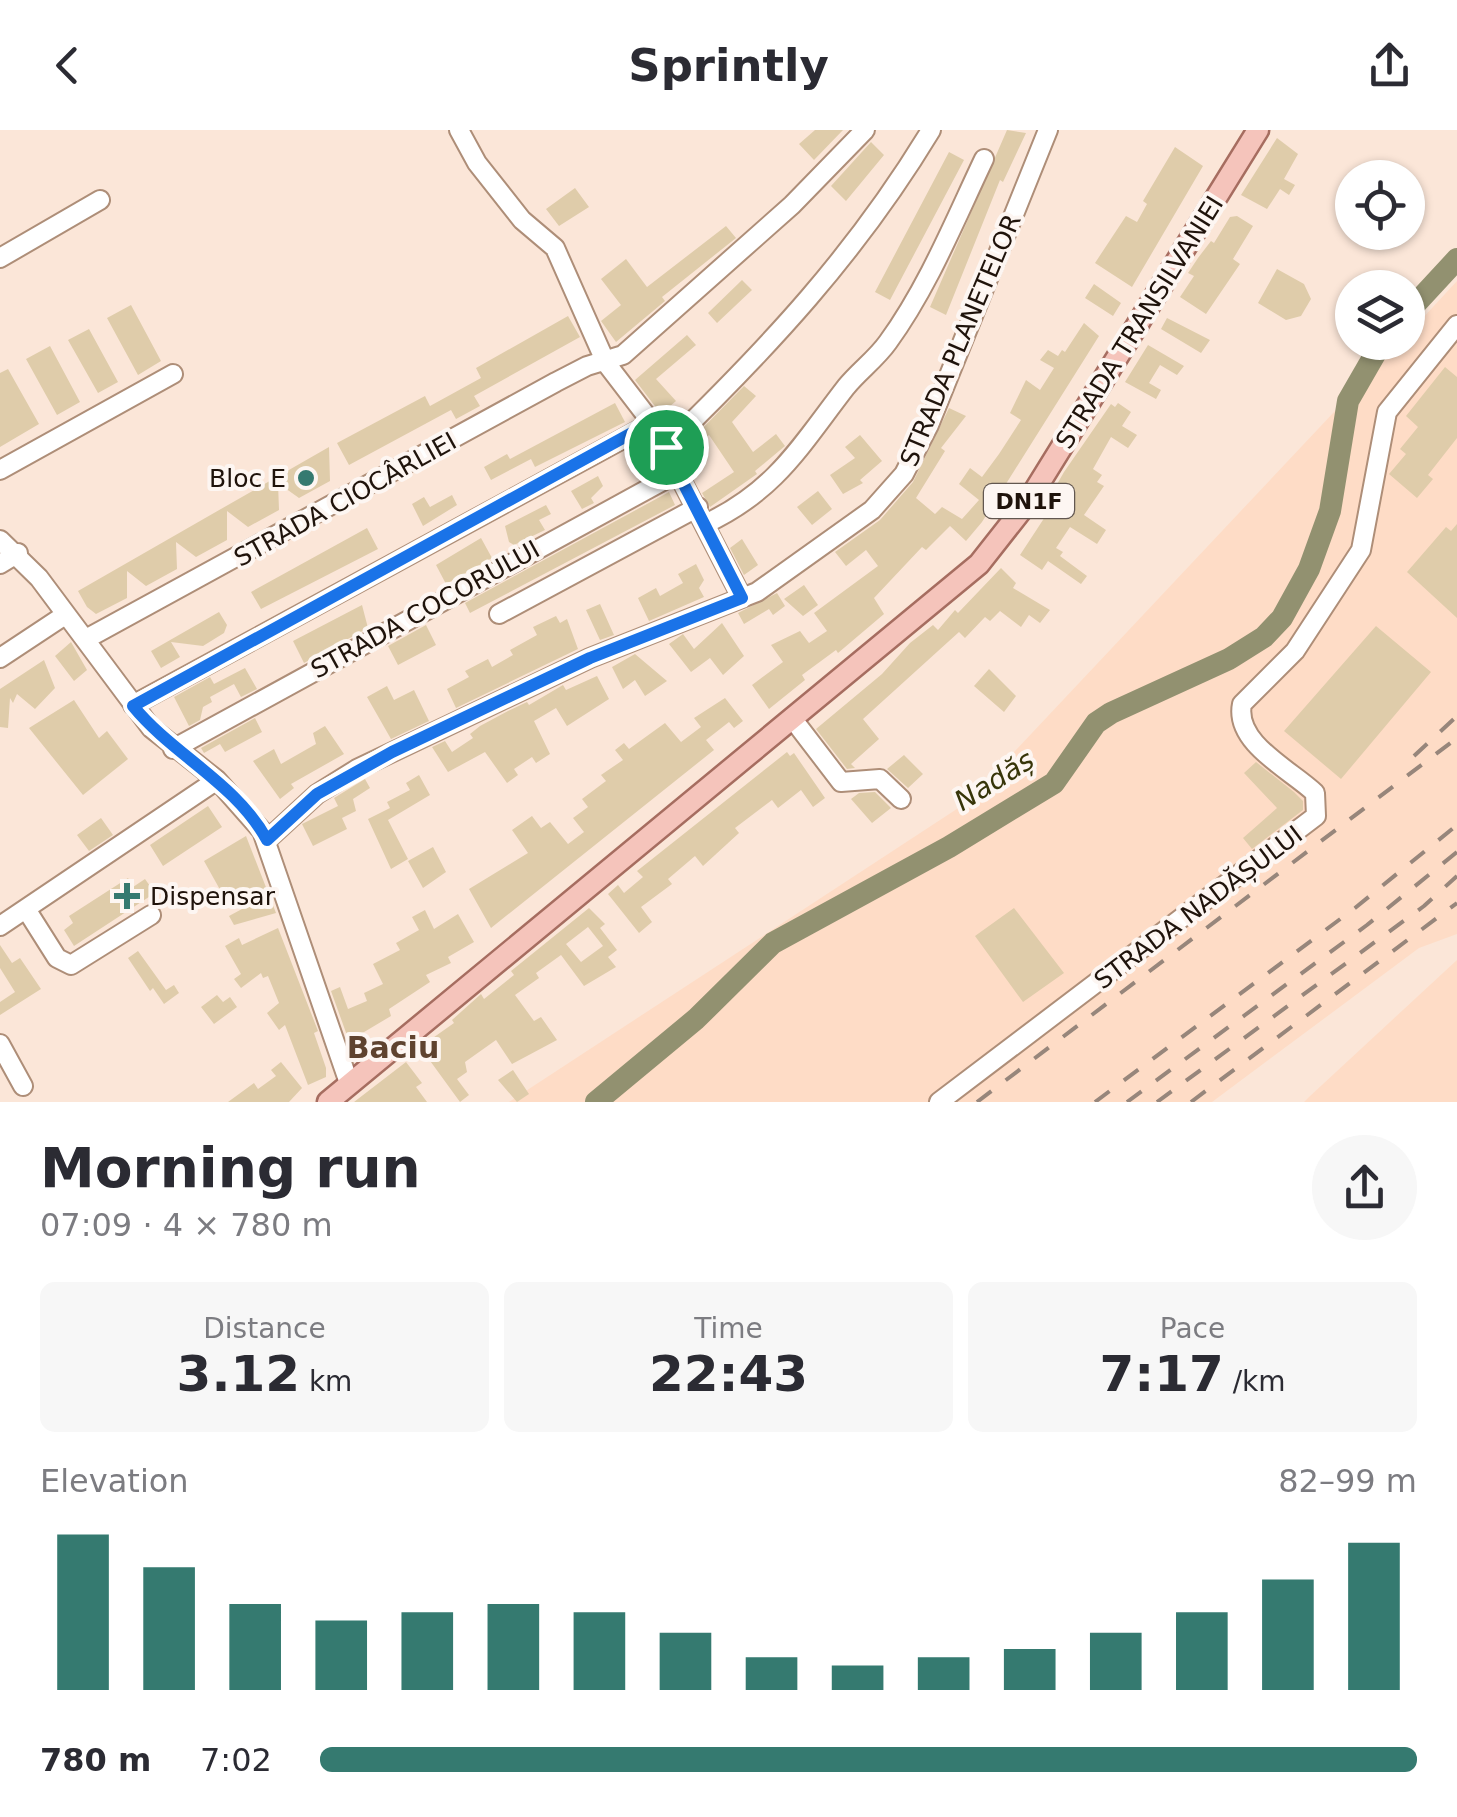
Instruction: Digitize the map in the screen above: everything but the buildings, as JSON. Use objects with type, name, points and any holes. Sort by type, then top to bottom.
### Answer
[{"type":"main road","name":"STRADA TRANSILVANIEI","points":[[350,1084],[962,580],[1012,526],[1258,130]]},
{"type":"main road","name":"DN1F","points":[[328,1102],[350,1084]]},
{"type":"street","points":[[459,130],[477,163],[522,220],[555,248],[606,363],[652,422],[742,598]]},
{"type":"street","name":"STRADA CIOCÂRLIEI","points":[[86,639],[556,382],[587,366],[623,356],[716,276],[864,130]]},
{"type":"street","points":[[666,447],[776,340],[822,287],[931,130]]},
{"type":"street","name":"STRADA PLANETELOR","points":[[267,840],[317,794],[392,752],[590,658],[742,598],[776,580],[856,523],[904,474],[929,425],[1048,130]]},
{"type":"street","name":"STRADA COCORULUI","points":[[500,614],[702,516],[730,512],[799,453],[848,386],[886,346],[934,263],[984,159]]},
{"type":"street","points":[[0,258],[100,200]]},
{"type":"street","name":"STRADA NADĂȘULUI","points":[[938,1102],[1316,816],[1316,793],[1245,731],[1240,715],[1242,704],[1295,651],[1362,550],[1386,412],[1457,325]]},
{"type":"street","points":[[0,470],[173,374]]},
{"type":"street","points":[[133,706],[652,422]]},
{"type":"street","name":"STRADA COCORULUI","points":[[173,749],[679,472]]},
{"type":"street","points":[[0,540],[18,553],[133,706],[173,749],[216,780],[267,840],[350,1084]]},
{"type":"street","points":[[0,564],[18,553]]},
{"type":"street","points":[[0,658],[64,615]]},
{"type":"street","points":[[792,718],[841,782],[880,779],[901,798]]},
{"type":"street","points":[[0,926],[216,780]]},
{"type":"street","points":[[26,910],[56,958],[72,965],[152,915]]},
{"type":"street","points":[[0,1044],[23,1086]]},
{"type":"shaded area","points":[[1457,281],[1457,934],[1419,948],[1212,1102],[509,1102],[966,803],[1383,360],[1425,360],[1425,316]]},
{"type":"shaded area","points":[[1457,960],[1457,1102],[1304,1102],[1309,1097]]},
{"type":"waterway","name":"Nadăș","points":[[1425,294],[1457,259]]},
{"type":"waterway","name":"Nadăș","points":[[596,1102],[696,1019],[773,943],[949,847],[1054,783],[1096,723],[1111,713],[1229,659],[1264,637],[1282,618],[1309,569],[1330,511],[1348,401],[1372,360]]},
{"type":"railway","points":[[1414,756],[1457,716]]},
{"type":"railway","points":[[977,1102],[1457,738]]},
{"type":"railway","points":[[1095,1102],[1355,908],[1457,825]]},
{"type":"railway","points":[[1127,1102],[1367,925],[1457,852]]},
{"type":"railway","points":[[1157,1102],[1424,906],[1457,876]]},
{"type":"railway","points":[[1191,1102],[1457,903]]},
{"type":"place","name":"Bloc E","points":[[306,478]]},
{"type":"place","name":"Dispensar","points":[[127,896]]},
{"type":"district","name":"Baciu","points":[[393,1048]]},
{"type":"route","points":[[652,422],[666,447],[742,598],[590,658],[392,752],[317,794],[267,840],[216,780],[173,749],[133,706],[523,489],[652,422]]}]
